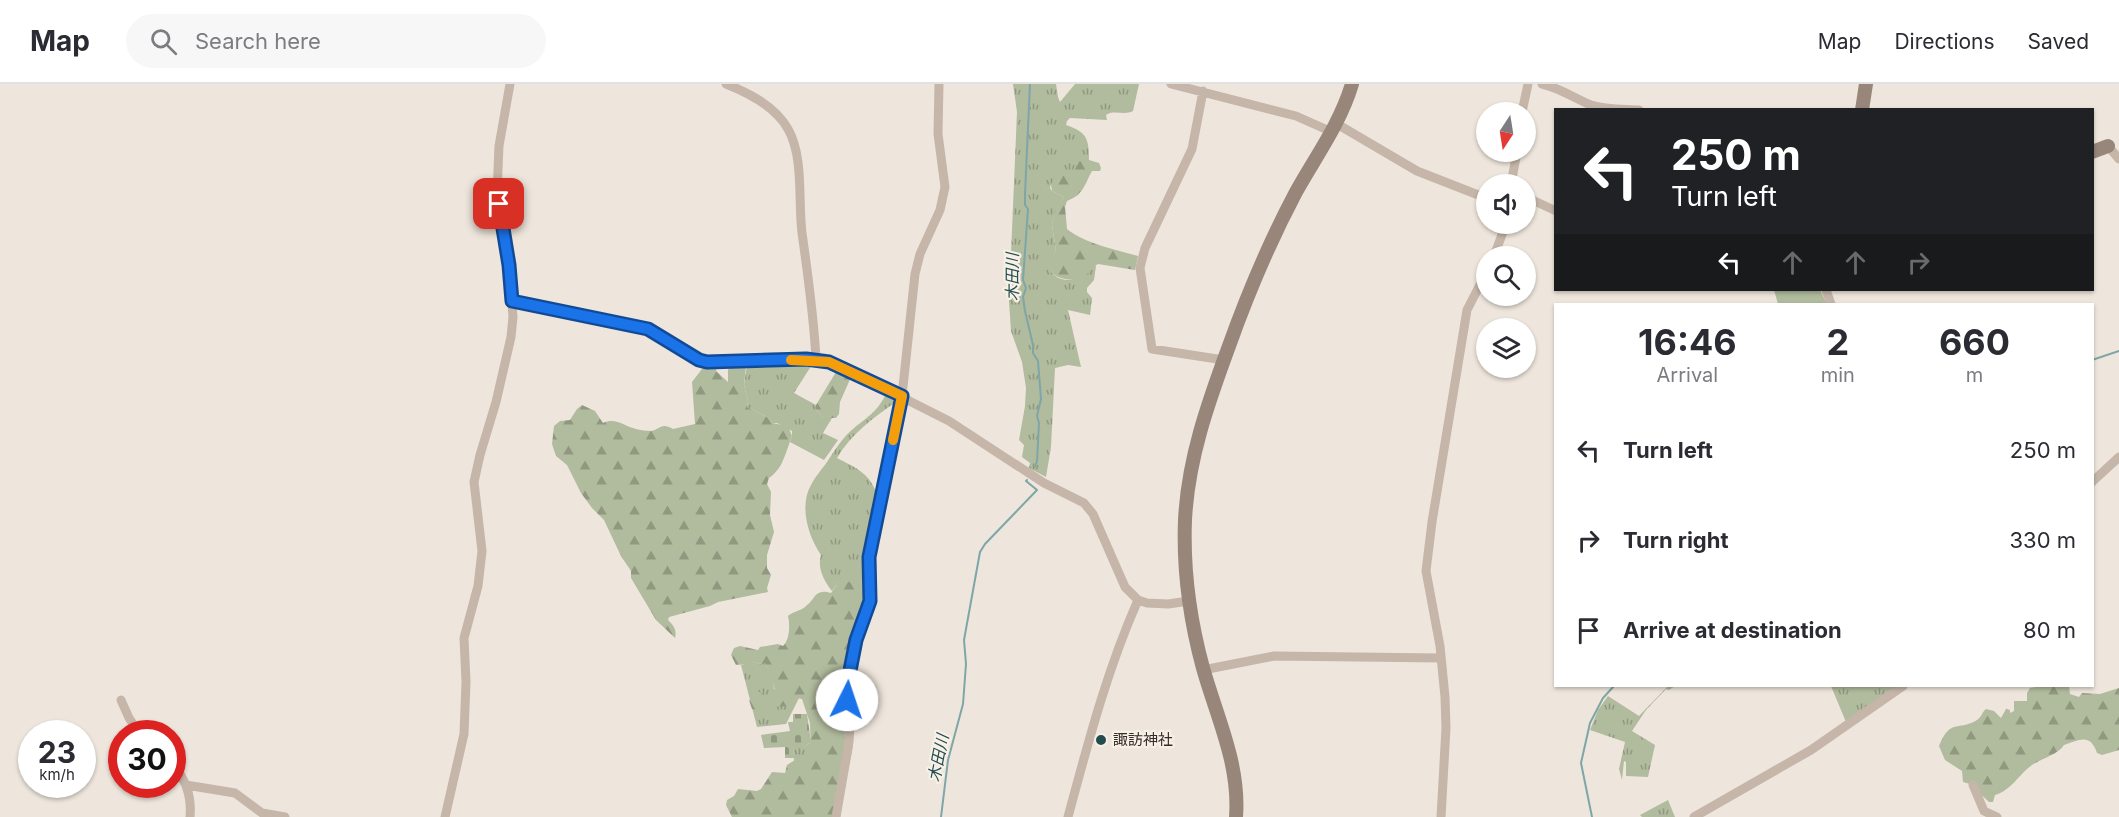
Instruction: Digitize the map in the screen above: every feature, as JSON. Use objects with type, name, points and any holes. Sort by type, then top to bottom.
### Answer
[{"type":"street","points":[[446,817],[464,734],[466,682],[464,638],[478,586],[482,551],[474,482],[511,337],[512,301],[509,265],[497,194],[499,147],[510,84]]},
{"type":"street","points":[[726,84],[760,101],[782,121],[792,140],[797,164],[802,233],[814,318],[816,360]]},
{"type":"street","points":[[836,817],[849,742],[847,686],[856,640],[870,601],[869,557],[902,396],[915,274],[920,254],[940,210],[945,187],[938,134],[939,84]]},
{"type":"street","points":[[1171,84],[1334,128],[1417,171],[1476,194]]},
{"type":"street","points":[[1236,817],[1237,795],[1233,764],[1226,734],[1203,670],[1189,601],[1185,558],[1185,521],[1189,485],[1198,434],[1224,360],[1268,249],[1296,192],[1334,128],[1352,84]]},
{"type":"street","points":[[1524,102],[1528,84]]},
{"type":"street","points":[[1542,84],[1556,87],[1591,105],[1608,108]]},
{"type":"street","points":[[1862,108],[1866,84]]},
{"type":"street","points":[[1203,91],[1192,149],[1145,248],[1140,268],[1141,287],[1152,350],[1224,360]]},
{"type":"street","points":[[2094,151],[2108,146],[2119,159]]},
{"type":"street","points":[[1536,201],[1554,210]]},
{"type":"street","points":[[1441,817],[1446,728],[1441,658],[1426,578],[1431,522],[1467,310],[1476,292]]},
{"type":"street","points":[[512,301],[648,329],[699,360],[707,362],[816,360],[840,366],[949,421],[1044,483],[1084,503],[1093,514],[1125,587],[1138,600],[1168,604],[1189,601]]},
{"type":"street","points":[[2094,480],[2119,457]]},
{"type":"street","points":[[1068,817],[1099,705],[1126,626],[1138,600]]},
{"type":"street","points":[[1203,670],[1274,656],[1441,658]]},
{"type":"street","points":[[1694,817],[1811,750],[1902,687]]},
{"type":"street","points":[[121,700],[130,720]]},
{"type":"street","points":[[190,817],[191,801],[186,784],[235,793],[262,813],[285,817]]},
{"type":"street","points":[[1973,784],[1984,811],[1996,817]]},
{"type":"green space","points":[[1013,84],[1056,84],[1060,102],[1075,84],[1139,84],[1133,111],[1109,113],[1106,115],[1107,120],[1070,118],[1067,121],[1066,125],[1078,130],[1085,137],[1089,160],[1081,160],[1072,173],[1051,184],[1050,188],[1064,197],[1055,212],[1052,225],[1056,251],[1049,269],[1059,278],[1072,280],[1096,266],[1094,280],[1087,288],[1092,298],[1090,315],[1068,310],[1081,367],[1068,365],[1055,368],[1051,447],[1046,477],[1029,468],[1030,463],[1022,457],[1024,445],[1019,440],[1026,388],[1022,362],[1011,331],[1009,301],[1017,112]]},
{"type":"green space","points":[[1081,160],[1099,163],[1101,168],[1100,171],[1092,171],[1080,193],[1067,201],[1065,207],[1067,229],[1091,242],[1138,256],[1135,270],[1098,264],[1084,276],[1070,279],[1055,275],[1048,269],[1056,251],[1052,225],[1055,211],[1064,197],[1052,191],[1051,184],[1062,171],[1072,172],[1076,163]]},
{"type":"green space","points":[[1774,291],[1820,291],[1826,303],[1778,303]]},
{"type":"green space","points":[[813,363],[794,393],[816,405],[815,408],[823,418],[832,418],[823,433],[838,440],[824,460],[790,442],[792,431],[777,423],[772,423],[767,417],[747,407],[748,401],[744,385],[747,365]]},
{"type":"green space","points":[[705,365],[715,366],[716,371],[728,382],[730,366],[746,366],[744,385],[748,401],[747,407],[767,417],[772,423],[788,426],[792,436],[781,465],[769,478],[767,484],[771,492],[770,515],[774,532],[767,555],[767,568],[771,575],[768,592],[718,602],[669,617],[668,620],[675,630],[675,638],[656,620],[631,578],[631,571],[621,556],[604,520],[581,493],[567,465],[556,456],[552,444],[554,426],[560,421],[570,420],[582,405],[595,411],[603,423],[612,421],[641,430],[651,431],[663,426],[673,429],[695,424],[692,382]]},
{"type":"green space","points":[[843,371],[851,377],[840,402],[839,414],[836,418],[823,418],[815,408],[816,405],[836,372]]},
{"type":"green space","points":[[885,396],[896,402],[856,434],[837,458],[867,477],[878,497],[868,588],[860,589],[838,583],[832,591],[822,574],[821,555],[809,530],[805,511],[807,493],[814,479],[842,440],[875,411]]},
{"type":"green space","points":[[844,580],[858,585],[860,589],[865,587],[876,595],[863,630],[851,686],[854,733],[852,752],[837,817],[732,817],[726,805],[727,800],[734,796],[738,789],[757,791],[761,789],[772,772],[785,773],[787,765],[795,760],[811,756],[810,723],[802,699],[777,694],[765,663],[736,665],[731,655],[734,648],[740,646],[758,650],[760,647],[778,644],[783,646],[789,632],[788,616],[804,608],[818,593],[831,593],[838,583]]},
{"type":"green space","points":[[754,662],[761,664],[765,662],[772,675],[774,689],[799,698],[786,724],[757,727],[741,665]]},
{"type":"green space","points":[[1667,687],[1674,687],[1666,689],[1646,710],[1632,731],[1655,745],[1648,777],[1626,776],[1626,762],[1624,761],[1622,780],[1619,769],[1625,742],[1590,730],[1598,710],[1608,696],[1639,716]]},
{"type":"green space","points":[[1831,687],[1896,687],[1846,722]]},
{"type":"green space","points":[[2069,687],[2070,694],[2079,697],[2082,693],[2100,694],[2119,688],[2119,750],[2102,755],[2097,753],[2088,740],[2064,745],[2054,754],[2032,765],[2006,790],[1995,795],[1993,802],[1989,802],[1970,784],[1963,782],[1962,771],[1945,760],[1939,746],[1947,731],[1977,720],[1986,709],[1994,711],[2001,718],[2006,709],[2010,710],[2010,713],[2014,711],[2014,701],[2027,701],[2030,688]]},
{"type":"green space","points":[[758,691],[763,694],[762,701],[774,704],[791,699],[795,702],[792,707],[772,706],[769,714],[752,709],[749,700],[758,700]]},
{"type":"green space","points":[[793,714],[807,714],[811,742],[804,747],[793,747],[794,758],[785,758],[785,747],[764,748],[761,735],[790,731],[788,722],[793,722]]},
{"type":"green space","points":[[811,742],[811,757],[794,761],[793,747],[804,747]]},
{"type":"green space","points":[[1668,800],[1675,817],[1642,817],[1640,815]]},
{"type":"waterway","name":"木田川","points":[[1030,84],[1025,194],[1025,205],[1028,209],[1023,280],[1026,288],[1023,297],[1033,353],[1038,361],[1041,399],[1037,416],[1039,423],[1035,467]]},
{"type":"waterway","points":[[2094,359],[2119,351]]},
{"type":"waterway","name":"木田川","points":[[941,817],[948,760],[963,704],[966,664],[964,640],[980,552],[1037,490],[1027,480]]},
{"type":"waterway","points":[[1592,817],[1581,763],[1590,723],[1603,698],[1613,687]]},
{"type":"slow traffic","points":[[791,360],[829,362],[902,396],[893,440]]},
{"type":"place","name":"諏訪神社","points":[[1101,740]]},
{"type":"route","points":[[499,204],[504,226],[512,301],[648,329],[699,360],[707,362],[806,359],[829,362],[902,396],[869,557],[870,601],[856,640],[847,686],[847,700]]}]
